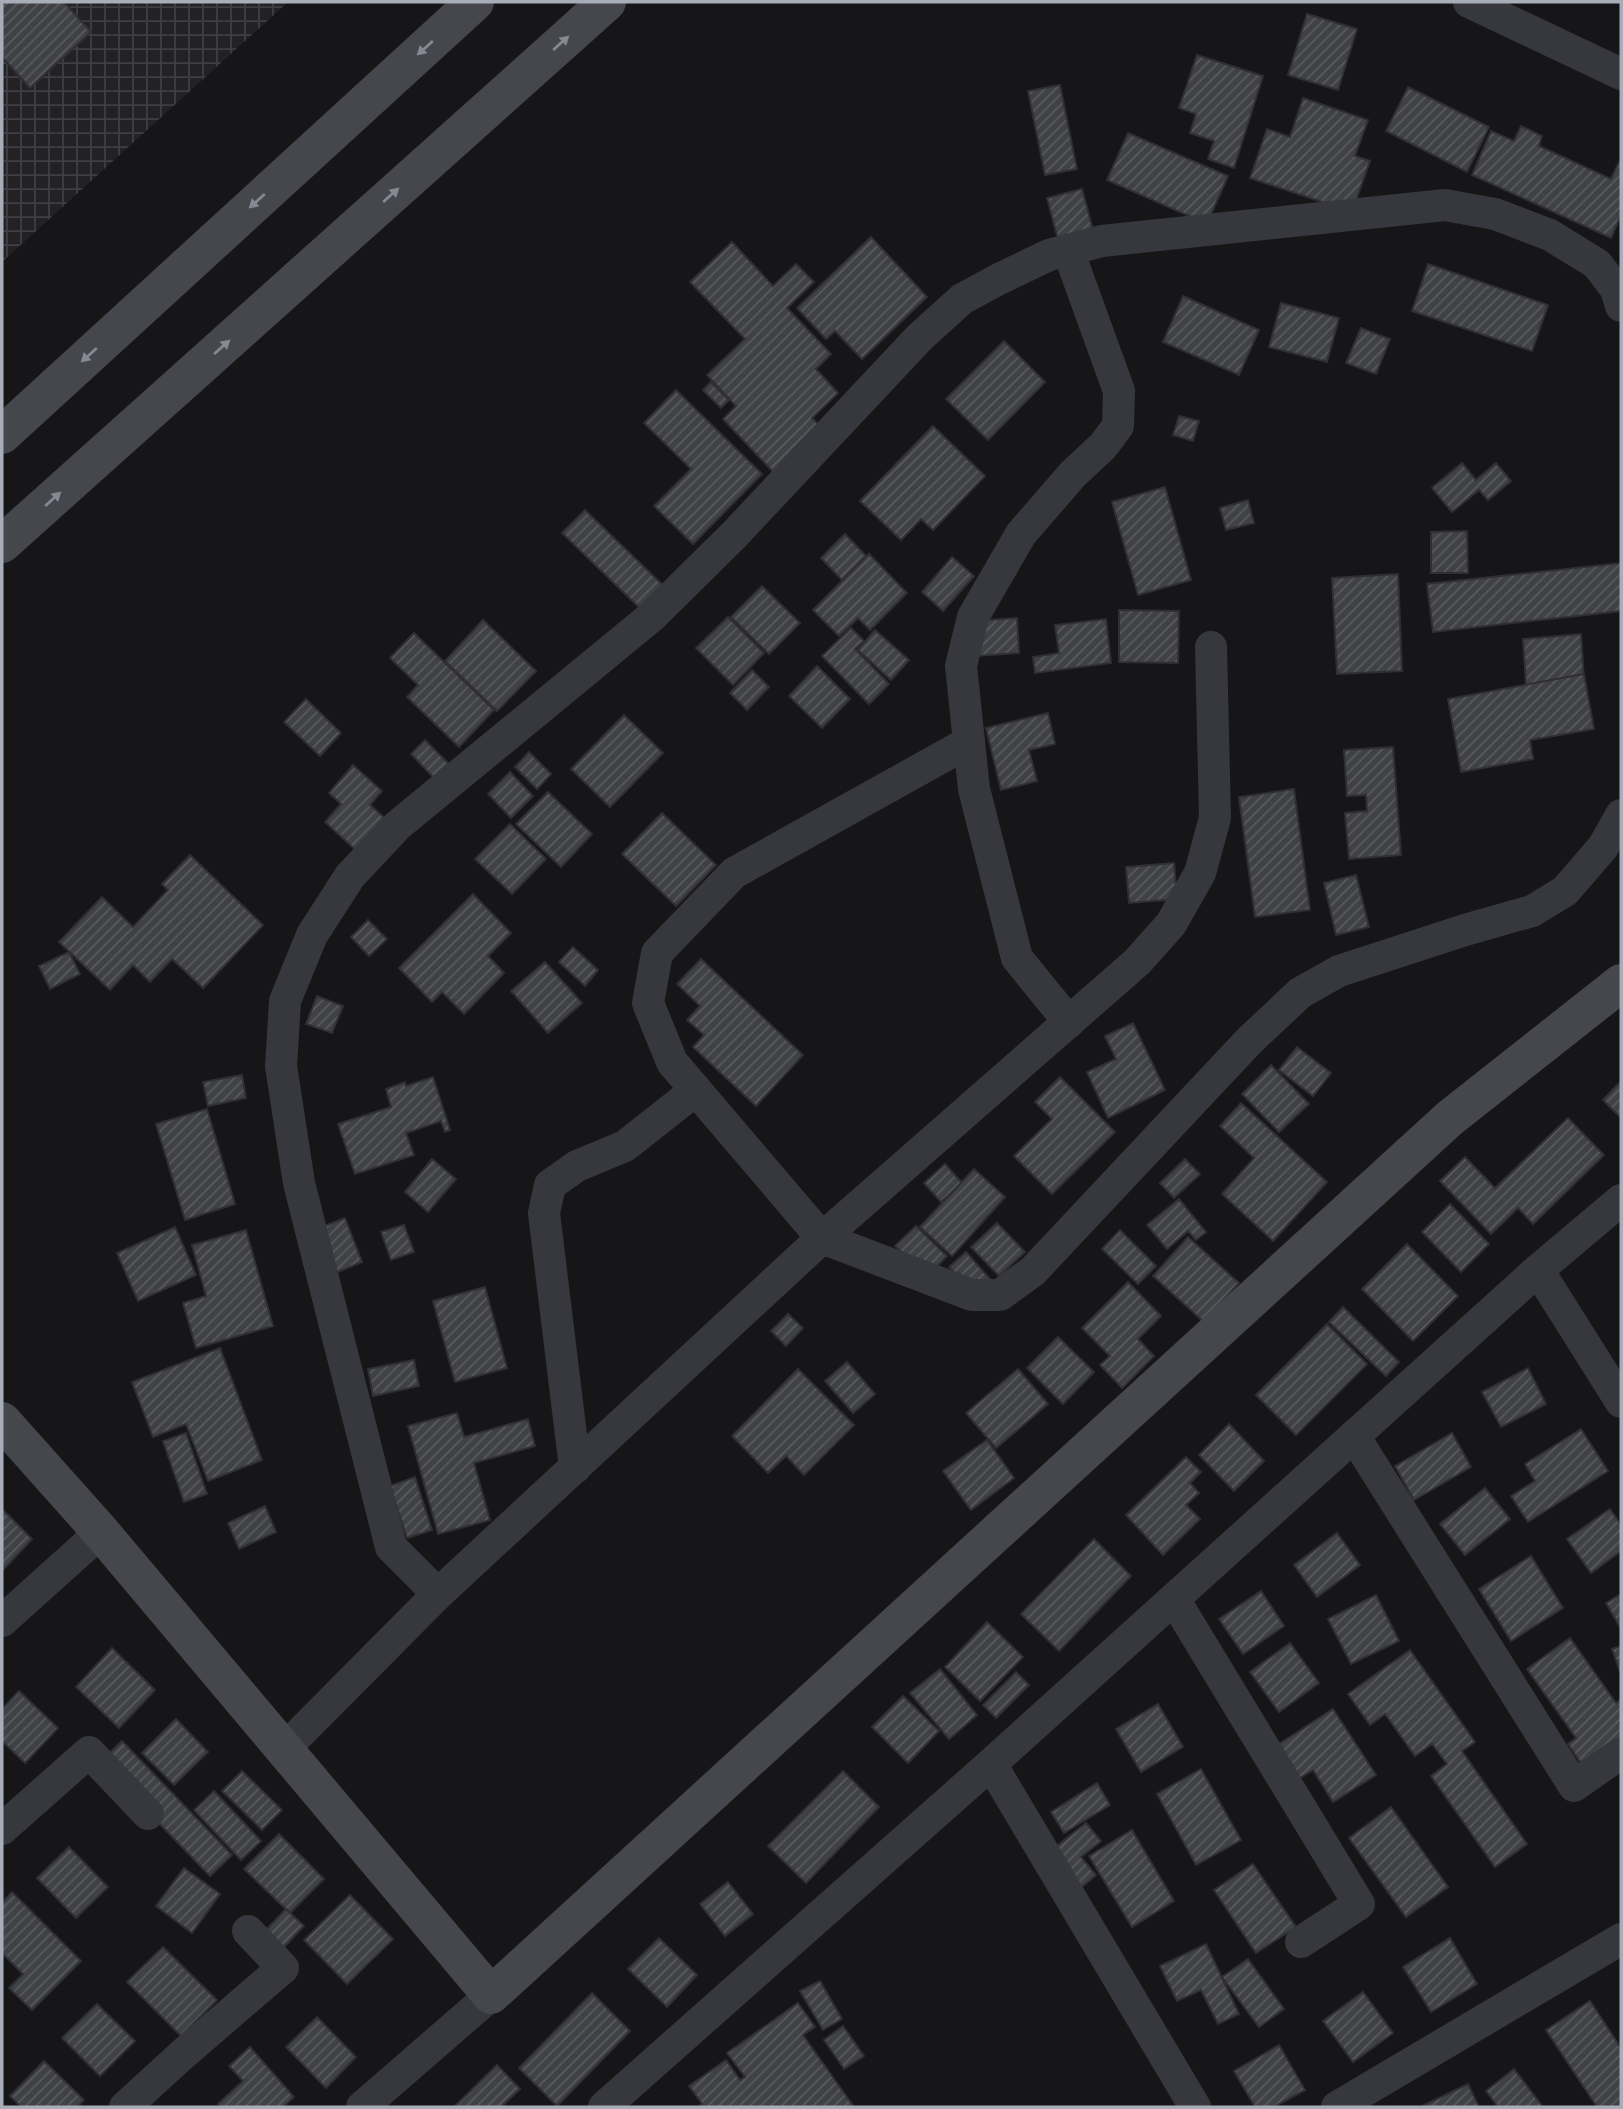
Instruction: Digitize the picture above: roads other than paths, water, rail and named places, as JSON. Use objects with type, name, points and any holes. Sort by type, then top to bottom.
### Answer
[{"type":"street","points":[[2,435],[475,2]]},
{"type":"street","points":[[2,544],[607,2]]},
{"type":"street","points":[[1469,2],[1621,74]]},
{"type":"street","points":[[438,1594],[391,1547],[299,1183],[281,1066],[285,1001],[312,935],[350,876],[397,826],[651,617],[734,535],[928,329],[962,299],[1049,255],[1102,241],[1445,205],[1495,214],[1550,235],[1597,264],[1619,293]]},
{"type":"street","points":[[1068,250],[1119,391],[1118,426],[1103,446],[1073,474],[1021,534],[973,617],[961,666],[974,789],[1017,958],[1069,1021]]},
{"type":"street","points":[[284,1749],[438,1594],[822,1238],[1137,962],[1171,924],[1200,873],[1215,818],[1212,648]]},
{"type":"street","points":[[969,742],[734,873],[657,953],[648,1003],[672,1062],[822,1238],[972,1294],[1000,1295],[1033,1271],[1249,1041],[1300,993],[1339,971],[1532,911],[1566,891],[1603,847],[1621,816]]},
{"type":"street","points":[[362,2107],[491,1995],[1450,1118],[1621,983]]},
{"type":"street","points":[[575,1468],[544,1213],[550,1185],[577,1166],[625,1146],[696,1090]]},
{"type":"street","points":[[604,2107],[991,1764],[1538,1270],[1621,1200]]},
{"type":"street","points":[[1538,1270],[1621,1402]]},
{"type":"street","points":[[2,1421],[101,1532],[491,1995]]},
{"type":"street","points":[[1354,1436],[1574,1786],[1621,1753]]},
{"type":"street","points":[[2,1621],[101,1532]]},
{"type":"street","points":[[1174,1599],[1359,1904],[1301,1942]]},
{"type":"street","points":[[2,1829],[89,1752],[148,1814]]},
{"type":"street","points":[[991,1764],[1195,2107]]},
{"type":"street","points":[[125,2107],[283,1968],[248,1931]]},
{"type":"street","points":[[1337,2107],[1621,1939]]}]
